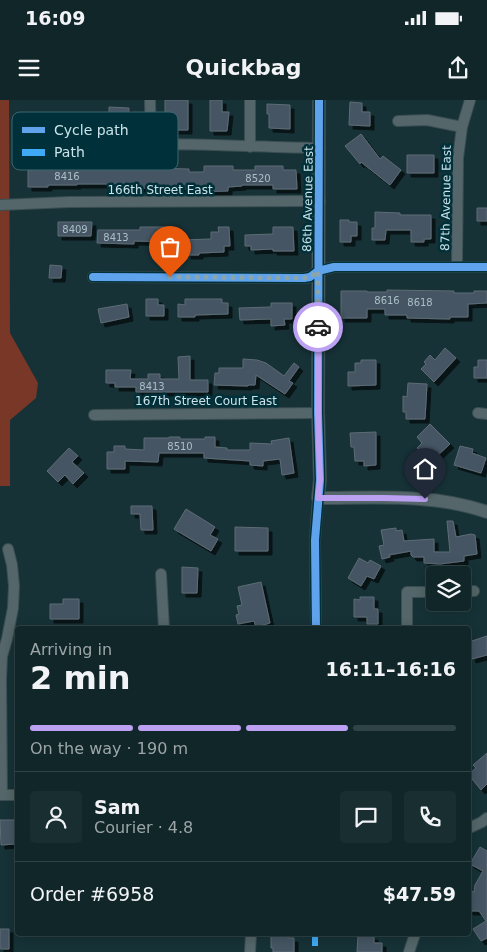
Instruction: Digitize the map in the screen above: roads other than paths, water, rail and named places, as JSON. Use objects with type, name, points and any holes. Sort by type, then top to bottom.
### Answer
[{"type":"street","points":[[250,100],[250,147]]},
{"type":"street","name":"86th Avenue East","points":[[316,626],[315,540],[320,480],[318,271],[320,100]]},
{"type":"street","name":"87th Avenue East","points":[[457,267],[458,158],[462,126],[470,100]]},
{"type":"street","points":[[398,122],[427,120],[462,126]]},
{"type":"street","points":[[178,145],[320,148]]},
{"type":"street","name":"166th Street East","points":[[0,205],[69,202],[320,201]]},
{"type":"street","points":[[93,277],[304,278],[310,277],[318,271],[334,267],[487,267]]},
{"type":"street","name":"167th Street Court East","points":[[94,415],[318,413]]},
{"type":"street","points":[[318,498],[425,499],[487,512]]},
{"type":"street","points":[[8,549],[14,586],[13,608],[2,656],[1,795],[15,795]]},
{"type":"street","points":[[160,574],[164,626]]},
{"type":"street","points":[[407,626],[407,592],[426,592]]},
{"type":"street","points":[[471,827],[487,818]]},
{"type":"street","points":[[250,936],[250,952]]},
{"type":"street","points":[[408,952],[414,936]]}]
